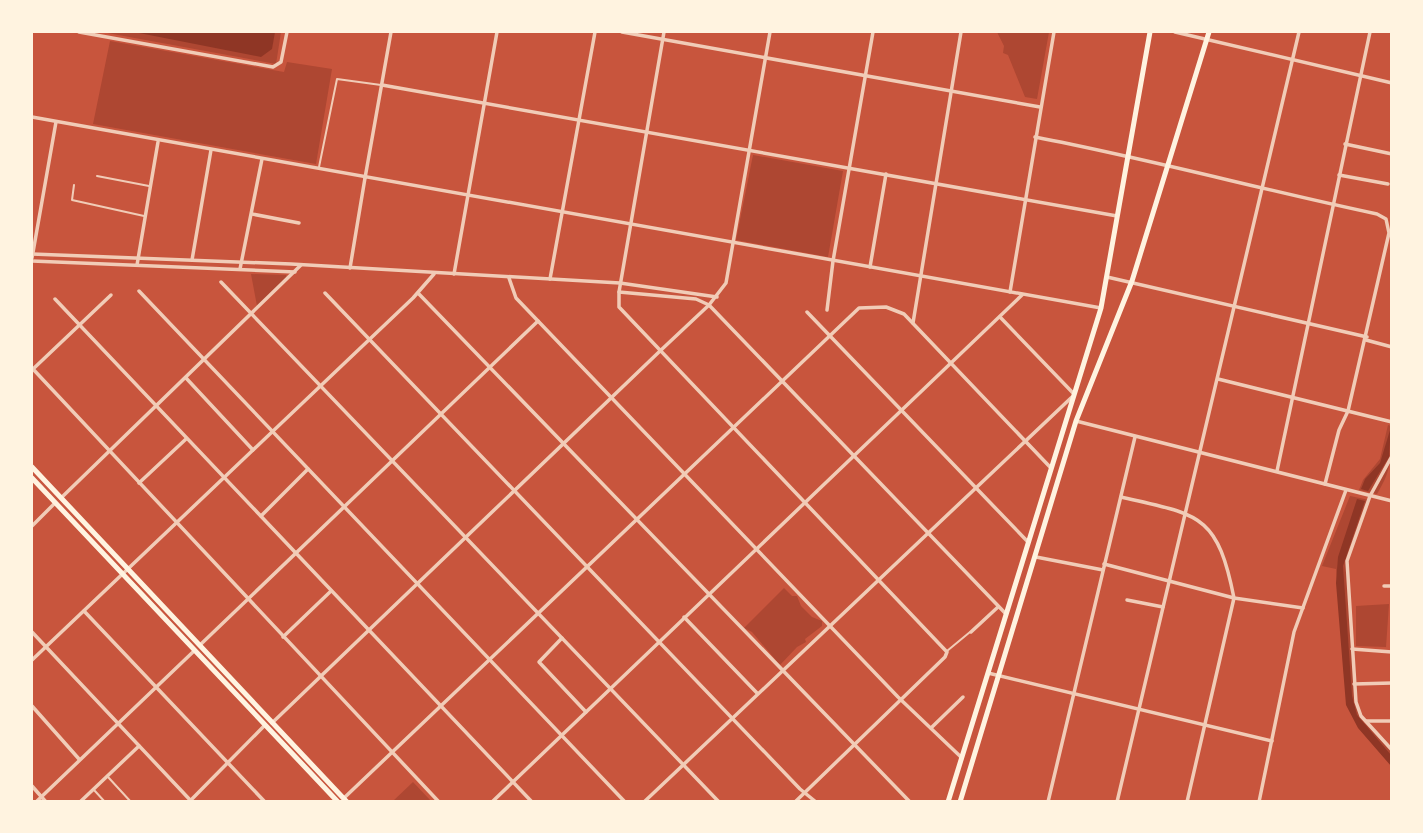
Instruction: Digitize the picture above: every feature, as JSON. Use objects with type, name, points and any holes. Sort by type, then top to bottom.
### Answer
[{"type":"main road","points":[[948,800],[1101,308],[1150,32]]},
{"type":"main road","points":[[958,802],[1000,676],[1076,422],[1132,281],[1209,32]]},
{"type":"main road","points":[[32,467],[265,725],[343,800]]},
{"type":"main road","points":[[32,478],[200,645],[343,800]]},
{"type":"street","points":[[79,32],[273,67],[280,65],[287,32]]},
{"type":"street","points":[[349,268],[391,32]]},
{"type":"street","points":[[454,274],[497,32]]},
{"type":"street","points":[[550,279],[595,32]]},
{"type":"street","points":[[622,32],[1040,107]]},
{"type":"street","points":[[664,32],[620,283],[622,312],[947,652],[945,657],[795,802]]},
{"type":"street","points":[[272,723],[717,297],[726,283],[769,32]]},
{"type":"street","points":[[827,310],[873,32]]},
{"type":"street","points":[[912,323],[961,32]]},
{"type":"street","points":[[1010,292],[1054,32]]},
{"type":"street","points":[[1175,32],[1391,83]]},
{"type":"street","points":[[1117,802],[1298,32]]},
{"type":"street","points":[[1277,471],[1370,32]]},
{"type":"street","points":[[382,85],[1118,216]]},
{"type":"street","points":[[32,117],[158,142],[1101,308]]},
{"type":"street","points":[[32,257],[57,122]]},
{"type":"street","points":[[1035,137],[1167,163],[1260,189],[1377,214],[1389,222],[1389,233],[1366,339],[1348,411],[1339,430],[1325,484]]},
{"type":"street","points":[[137,265],[158,142]]},
{"type":"street","points":[[1345,144],[1391,154]]},
{"type":"street","points":[[192,260],[211,150]]},
{"type":"street","points":[[240,269],[262,159]]},
{"type":"street","points":[[870,267],[886,174]]},
{"type":"street","points":[[1338,174],[1388,184]]},
{"type":"street","points":[[252,214],[299,223]]},
{"type":"street","points":[[32,257],[241,262],[620,283],[717,297]]},
{"type":"street","points":[[32,257],[295,272]]},
{"type":"street","points":[[61,498],[253,315],[301,265]]},
{"type":"street","points":[[32,660],[370,340],[418,293],[434,273]]},
{"type":"street","points":[[1107,277],[1391,346]]},
{"type":"street","points":[[509,278],[513,293],[538,321],[901,700],[962,758]]},
{"type":"street","points":[[221,282],[719,802]]},
{"type":"street","points":[[139,290],[625,802]]},
{"type":"street","points":[[619,292],[688,299],[709,305],[1006,614]]},
{"type":"street","points":[[325,293],[731,718],[816,802]]},
{"type":"street","points":[[418,293],[910,802]]},
{"type":"street","points":[[688,293],[688,299]]},
{"type":"street","points":[[492,802],[1022,294]]},
{"type":"street","points":[[111,295],[32,369],[439,802]]},
{"type":"street","points":[[55,299],[531,802]]},
{"type":"street","points":[[343,800],[849,314],[866,306],[895,309],[912,323],[1050,467]]},
{"type":"street","points":[[807,312],[1028,542]]},
{"type":"street","points":[[644,802],[1072,395],[1000,317]]},
{"type":"street","points":[[36,802],[538,321]]},
{"type":"street","points":[[186,379],[253,450]]},
{"type":"street","points":[[1217,379],[1391,422]]},
{"type":"street","points":[[1076,422],[1391,501]]},
{"type":"street","points":[[1048,802],[1135,437]]},
{"type":"street","points":[[139,483],[187,439]]},
{"type":"street","points":[[1391,456],[1370,496],[1346,570],[1356,702],[1366,721],[1391,750]]},
{"type":"street","points":[[261,516],[308,469]]},
{"type":"street","points":[[1259,802],[1291,646],[1346,490]]},
{"type":"street","points":[[1121,497],[1185,512],[1204,523],[1216,539],[1227,565],[1234,598],[1187,802]]},
{"type":"street","points":[[32,526],[55,503]]},
{"type":"street","points":[[1036,557],[1103,570]]},
{"type":"street","points":[[1104,564],[1234,598],[1303,608]]},
{"type":"street","points":[[1384,586],[1391,586]]},
{"type":"street","points":[[283,637],[331,591]]},
{"type":"street","points":[[1127,600],[1163,607]]},
{"type":"street","points":[[971,632],[998,607]]},
{"type":"street","points":[[84,611],[265,802]]},
{"type":"street","points":[[684,617],[757,693]]},
{"type":"street","points":[[32,632],[191,801],[265,725]]},
{"type":"street","points":[[562,638],[539,661],[586,712]]},
{"type":"street","points":[[1352,649],[1391,652]]},
{"type":"street","points":[[988,673],[1272,741]]},
{"type":"street","points":[[1354,684],[1391,683]]},
{"type":"street","points":[[931,728],[963,697]]},
{"type":"street","points":[[32,706],[80,760]]},
{"type":"street","points":[[1366,721],[1391,720]]},
{"type":"street","points":[[80,802],[139,746]]},
{"type":"street","points":[[32,786],[46,802]]},
{"type":"street","points":[[948,800],[958,802]]},
{"type":"lane","points":[[319,169],[336,80],[341,78],[382,85]]},
{"type":"lane","points":[[97,176],[150,186]]},
{"type":"lane","points":[[74,185],[72,200],[145,216]]},
{"type":"lane","points":[[947,652],[971,632]]},
{"type":"lane","points":[[107,776],[131,802]]},
{"type":"lane","points":[[93,789],[105,802]]},
{"type":"shaded area","points":[[102,32],[281,32],[276,64]]},
{"type":"shaded area","points":[[134,32],[275,32],[272,49],[261,57]]},
{"type":"shaded area","points":[[997,32],[1049,32],[1037,99],[1025,97],[1008,55],[1003,53],[1004,46]]},
{"type":"shaded area","points":[[110,41],[284,72],[287,62],[332,69],[316,164],[93,124]]},
{"type":"shaded area","points":[[753,155],[843,171],[828,257],[736,240]]},
{"type":"shaded area","points":[[251,274],[286,275],[287,278],[257,306]]},
{"type":"shaded area","points":[[1388,425],[1391,426],[1391,454],[1386,477],[1377,494],[1359,490],[1363,480],[1380,459]]},
{"type":"shaded area","points":[[1391,427],[1389,457],[1368,491],[1361,489],[1365,479],[1380,463]]},
{"type":"shaded area","points":[[1350,496],[1369,500],[1347,561],[1358,708],[1363,719],[1391,750],[1391,763],[1359,727],[1344,674],[1336,569],[1322,566]]},
{"type":"shaded area","points":[[1357,499],[1365,501],[1343,566],[1352,696],[1357,715],[1391,755],[1391,766],[1358,728],[1346,705],[1336,583],[1338,557]]},
{"type":"shaded area","points":[[784,588],[792,596],[797,596],[801,606],[812,617],[822,621],[822,626],[780,665],[752,632],[744,628]]},
{"type":"shaded area","points":[[1389,604],[1386,647],[1356,646],[1356,606]]},
{"type":"shaded area","points":[[413,782],[431,801],[393,801]]}]
